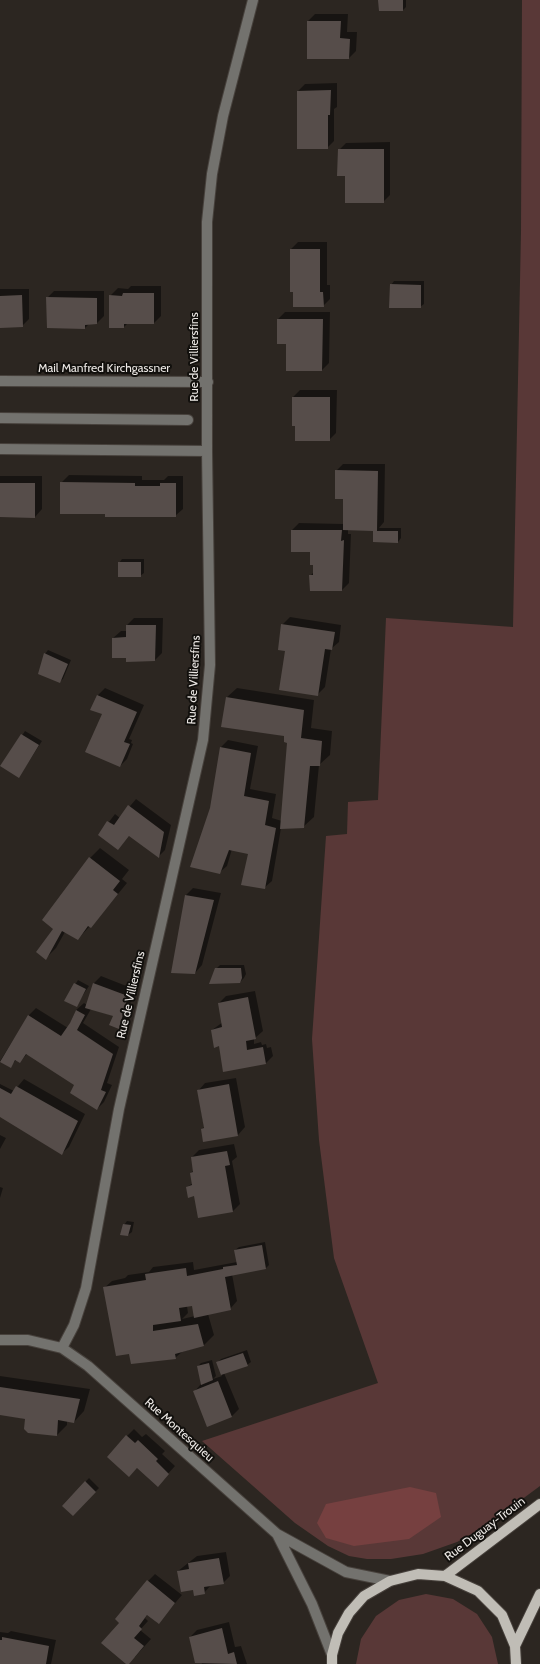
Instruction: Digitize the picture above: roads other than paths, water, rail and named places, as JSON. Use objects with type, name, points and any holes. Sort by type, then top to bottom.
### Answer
[{"type":"main road","name":"Rue Duguay-Trouin","points":[[445,1576],[540,1504]]},
{"type":"main road","points":[[332,1659],[338,1633],[349,1612],[364,1596],[390,1581],[418,1574],[445,1576],[478,1591],[502,1615],[515,1646],[516,1664]]},
{"type":"main road","points":[[515,1646],[540,1594]]},
{"type":"street","name":"Rue de Villiersfins","points":[[62,1348],[74,1325],[86,1288],[119,1109],[203,740],[210,665],[207,451],[207,222],[212,174],[223,116],[253,0]]},
{"type":"street","name":"Mail Manfred Kirchgassner","points":[[0,381],[208,382]]},
{"type":"street","points":[[0,418],[188,420]]},
{"type":"street","points":[[0,449],[207,451]]},
{"type":"street","points":[[0,1340],[28,1340],[62,1348]]},
{"type":"street","name":"Rue Montesquieu","points":[[62,1348],[88,1366],[277,1534],[346,1572],[390,1581]]},
{"type":"street","name":"Rue Montesquieu","points":[[277,1534],[312,1604],[332,1659]]}]
